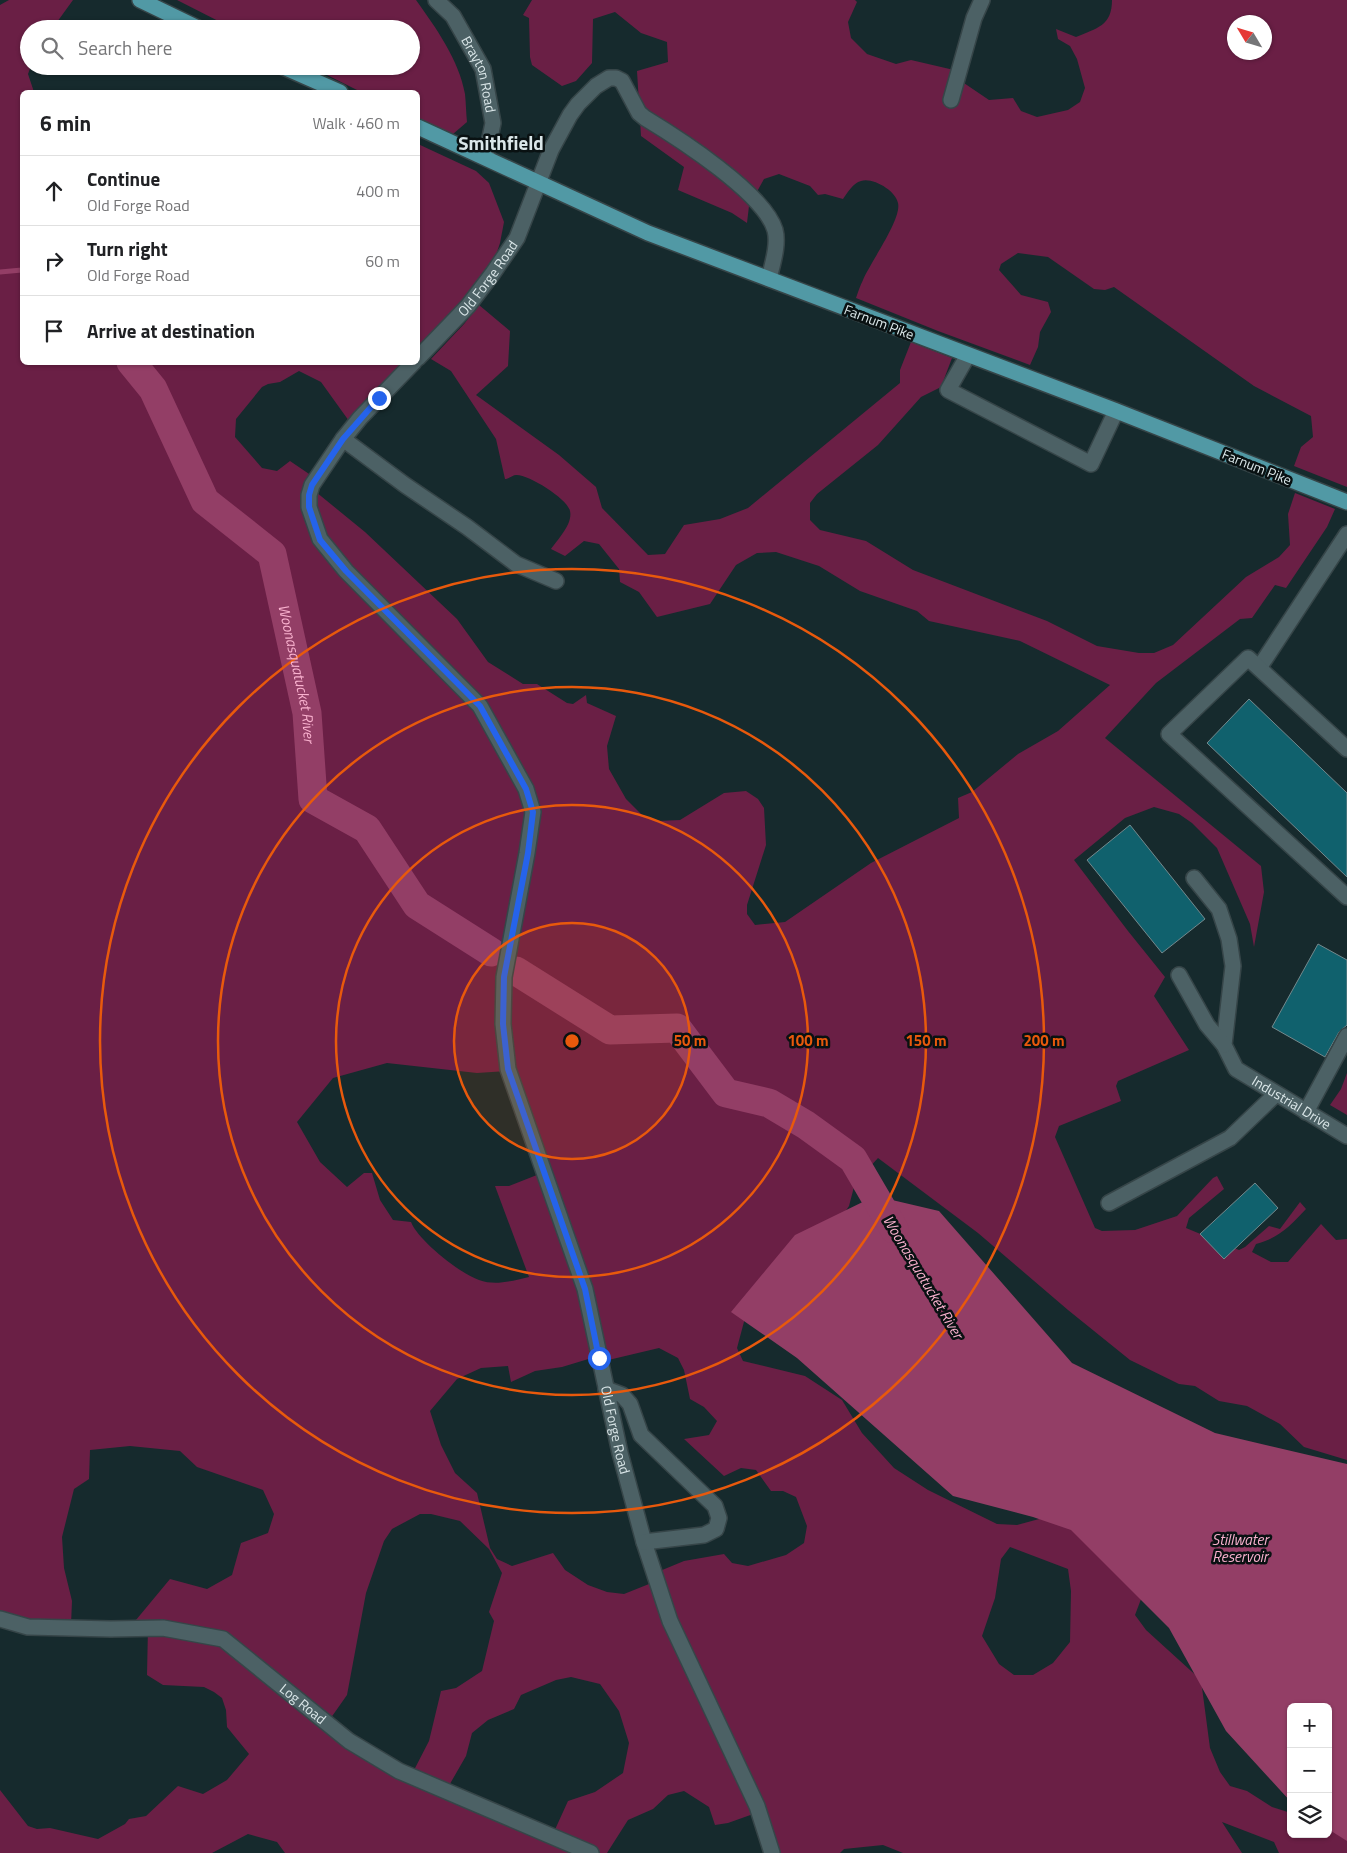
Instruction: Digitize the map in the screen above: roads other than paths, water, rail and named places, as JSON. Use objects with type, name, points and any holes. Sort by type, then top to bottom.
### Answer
[{"type":"main road","points":[[140,0],[181,20]]},
{"type":"main road","points":[[301,75],[335,90]]},
{"type":"main road","name":"Farnum Pike","points":[[420,128],[648,233],[1116,411],[1347,502]]},
{"type":"street","name":"Brayton Road","points":[[436,0],[453,16],[483,69],[493,123],[486,158]]},
{"type":"street","points":[[951,100],[974,18],[982,0]]},
{"type":"street","name":"Old Forge Road","points":[[420,356],[468,306],[517,238],[551,150],[570,115],[596,86],[609,78],[622,80],[639,113],[699,152],[750,195],[767,215],[775,230],[774,254],[769,279]]},
{"type":"street","points":[[968,355],[948,390],[1092,464],[1116,411]]},
{"type":"street","name":"Old Forge Road","points":[[411,365],[360,418],[343,439],[312,485],[309,495],[309,507],[320,540],[346,571],[480,706],[526,789],[533,812],[528,853],[504,977],[503,1024],[508,1069],[585,1289],[616,1437],[644,1542],[670,1621],[757,1806],[772,1853]]},
{"type":"street","points":[[343,439],[516,564],[556,581]]},
{"type":"street","points":[[1259,668],[1347,534]]},
{"type":"street","points":[[1347,749],[1248,658],[1169,734],[1347,897]]},
{"type":"street","points":[[1194,878],[1219,909],[1229,939],[1233,966],[1224,1045]]},
{"type":"street","points":[[1179,974],[1207,1025],[1224,1045]]},
{"type":"street","points":[[1306,1112],[1347,1036]]},
{"type":"street","name":"Industrial Drive","points":[[1224,1045],[1236,1069],[1347,1136]]},
{"type":"street","points":[[1108,1202],[1230,1138],[1276,1094]]},
{"type":"street","points":[[606,1389],[622,1395],[630,1404],[641,1435],[715,1506],[719,1518],[716,1529],[704,1535],[644,1542]]},
{"type":"street","points":[[616,1437],[640,1432]]},
{"type":"street","name":"Log Road","points":[[0,1619],[28,1627],[163,1628],[223,1639],[349,1741],[399,1771],[591,1853]]},
{"type":"water","name":"Stillwater Reservoir","points":[[875,1196],[939,1211],[1072,1363],[1215,1433],[1347,1464],[1347,1841],[1332,1832],[1332,1703],[1287,1703],[1287,1798],[1226,1731],[1169,1628],[1071,1530],[1033,1517],[953,1496],[797,1358],[731,1312],[795,1235]]},
{"type":"waterway","points":[[0,272],[20,270]]},
{"type":"waterway","name":"Woonasquatucket River","points":[[133,365],[153,389],[205,501],[272,554],[307,713],[313,799],[367,829],[417,905],[491,952]]},
{"type":"waterway","name":"Woonasquatucket River","points":[[516,971],[610,1030],[677,1028],[726,1093],[769,1103],[806,1125],[853,1159],[894,1229]]},
{"type":"district","name":"Smithfield","points":[[501,143]]}]
